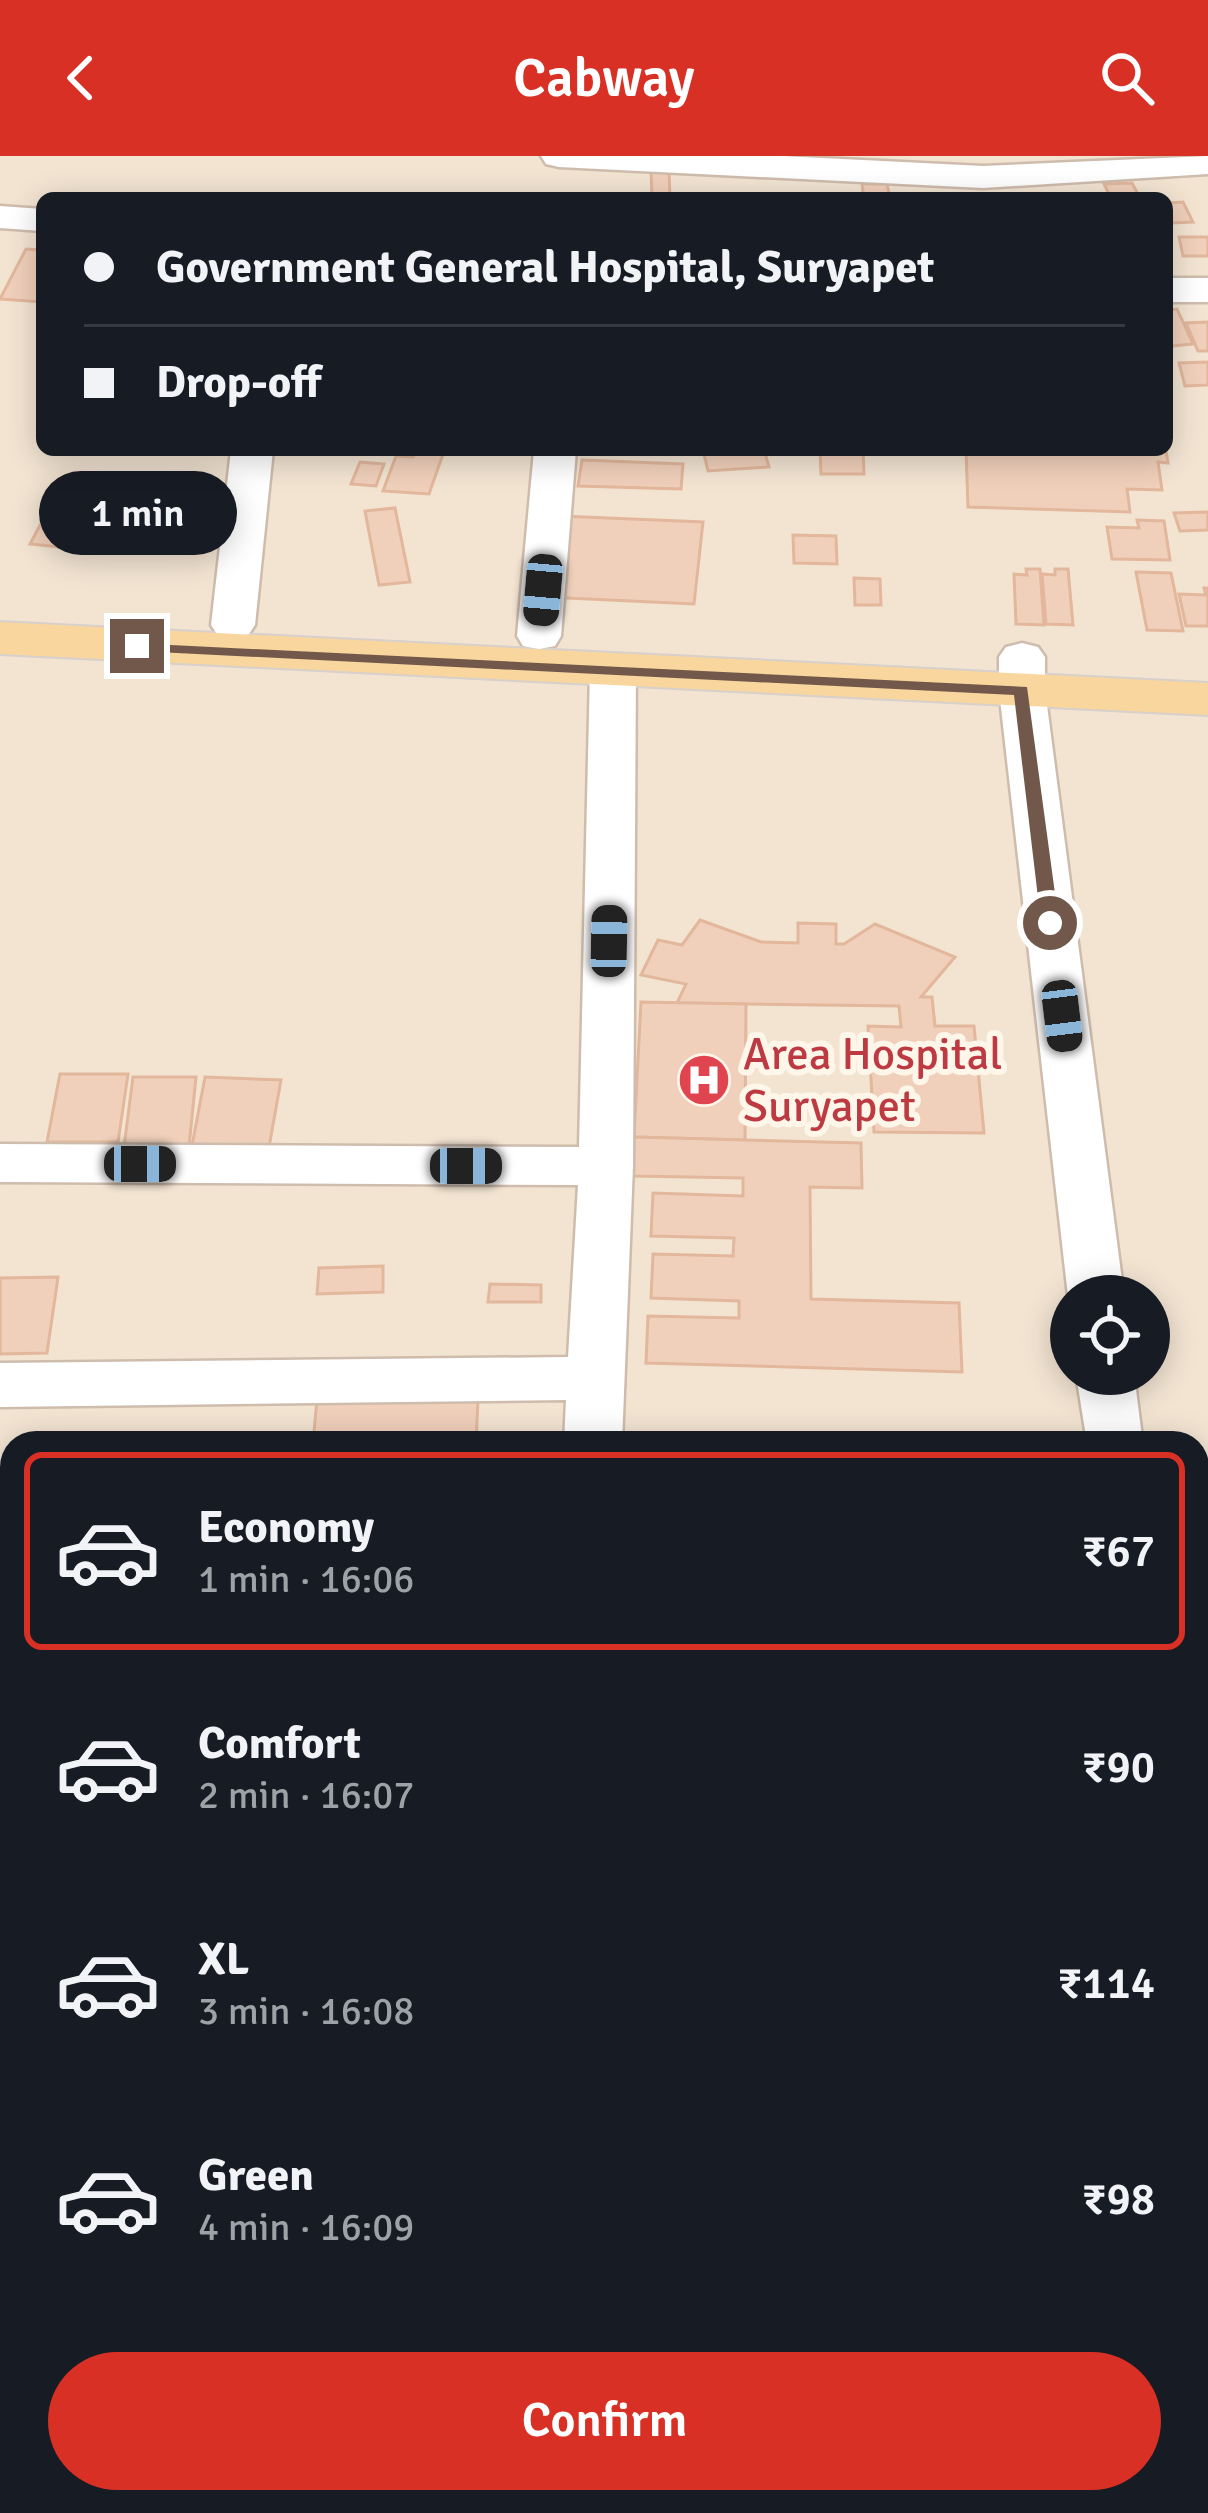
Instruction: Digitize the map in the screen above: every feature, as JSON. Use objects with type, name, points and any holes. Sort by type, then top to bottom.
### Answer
[{"type":"main road","points":[[0,612],[539,637],[1022,674],[1208,700]]},
{"type":"main road","points":[[0,638],[614,670],[1022,674],[1208,665]]},
{"type":"street","points":[[559,156],[983,177],[1208,163]]},
{"type":"street","points":[[636,158],[641,192]]},
{"type":"street","points":[[0,217],[36,220]]},
{"type":"street","points":[[1173,290],[1208,290]]},
{"type":"street","points":[[233,625],[251,456]]},
{"type":"street","points":[[539,637],[554,456]]},
{"type":"street","points":[[594,1431],[606,1166],[614,670]]},
{"type":"street","points":[[1022,674],[1094,1275]]},
{"type":"street","points":[[0,1163],[606,1166]]},
{"type":"street","points":[[0,1385],[596,1378]]},
{"type":"street","points":[[1108,1395],[1112,1431]]},
{"type":"shaded area","points":[[0,156],[1208,156],[1208,1431],[0,1431]]},
{"type":"building","points":[[651,170],[669,170],[670,192],[652,192]]},
{"type":"building","points":[[1132,183],[1137,192],[1108,192],[1104,184]]},
{"type":"building","points":[[862,184],[887,184],[889,192],[863,192]]},
{"type":"building","points":[[1183,202],[1193,222],[1173,223],[1173,203]]},
{"type":"building","points":[[1179,237],[1208,237],[1208,256],[1183,256]]},
{"type":"building","points":[[26,249],[36,250],[36,302],[0,299]]},
{"type":"building","points":[[1173,309],[1177,309],[1193,344],[1173,346]]},
{"type":"building","points":[[1208,322],[1208,351],[1198,351],[1186,323]]},
{"type":"building","points":[[1208,362],[1208,385],[1185,386],[1179,363]]},
{"type":"building","points":[[396,456],[442,456],[429,494],[383,491]]},
{"type":"building","points":[[704,456],[766,456],[769,467],[708,471]]},
{"type":"building","points":[[820,456],[863,456],[864,474],[821,474]]},
{"type":"building","points":[[966,456],[1167,456],[1168,463],[1158,462],[1162,490],[1127,489],[1130,512],[968,507]]},
{"type":"building","points":[[582,460],[683,464],[681,489],[578,486]]},
{"type":"building","points":[[360,462],[384,464],[376,486],[351,484]]},
{"type":"building","points":[[395,508],[410,582],[379,585],[365,511]]},
{"type":"building","points":[[1208,512],[1208,530],[1180,531],[1174,513]]},
{"type":"building","points":[[46,514],[114,521],[99,551],[30,544]]},
{"type":"building","points":[[560,516],[703,522],[694,604],[546,597]]},
{"type":"building","points":[[1137,520],[1164,521],[1170,560],[1112,559],[1107,527],[1139,528]]},
{"type":"building","points":[[793,535],[836,536],[837,564],[794,563]]},
{"type":"building","points":[[1026,569],[1040,569],[1044,625],[1016,624],[1014,574],[1027,575]]},
{"type":"building","points":[[1055,569],[1068,569],[1073,625],[1046,624],[1042,574],[1055,575]]},
{"type":"building","points":[[1136,572],[1171,573],[1183,631],[1147,630]]},
{"type":"building","points":[[854,578],[880,579],[881,605],[855,605]]},
{"type":"building","points":[[1204,588],[1208,588],[1208,626],[1186,626],[1179,594],[1206,595]]},
{"type":"building","points":[[700,920],[761,942],[798,943],[798,923],[836,924],[836,944],[844,944],[875,924],[955,957],[921,997],[932,997],[935,1026],[974,1026],[984,1133],[874,1132],[868,1026],[901,1027],[899,1006],[677,1003],[686,984],[641,975],[658,940],[682,945]]},
{"type":"building","points":[[641,1002],[746,1004],[745,1140],[634,1137]]},
{"type":"building","points":[[60,1074],[128,1074],[118,1142],[47,1142]]},
{"type":"building","points":[[133,1077],[196,1077],[189,1147],[124,1147]]},
{"type":"building","points":[[205,1077],[281,1080],[268,1153],[191,1151]]},
{"type":"building","points":[[634,1137],[861,1143],[862,1188],[810,1187],[811,1299],[959,1303],[962,1372],[646,1363],[648,1316],[739,1318],[739,1301],[651,1298],[653,1254],[733,1256],[734,1238],[651,1236],[653,1193],[743,1196],[743,1178],[633,1176]]},
{"type":"building","points":[[383,1266],[383,1292],[317,1294],[319,1268]]},
{"type":"building","points":[[58,1277],[47,1353],[0,1354],[0,1278]]},
{"type":"building","points":[[490,1284],[541,1285],[541,1302],[488,1302]]},
{"type":"building","points":[[317,1399],[478,1400],[477,1431],[314,1431]]},
{"type":"place","name":"Area Hospital Suryapet","points":[[704,1080]]},
{"type":"route","points":[[137,646],[1022,690],[1050,923]]}]
